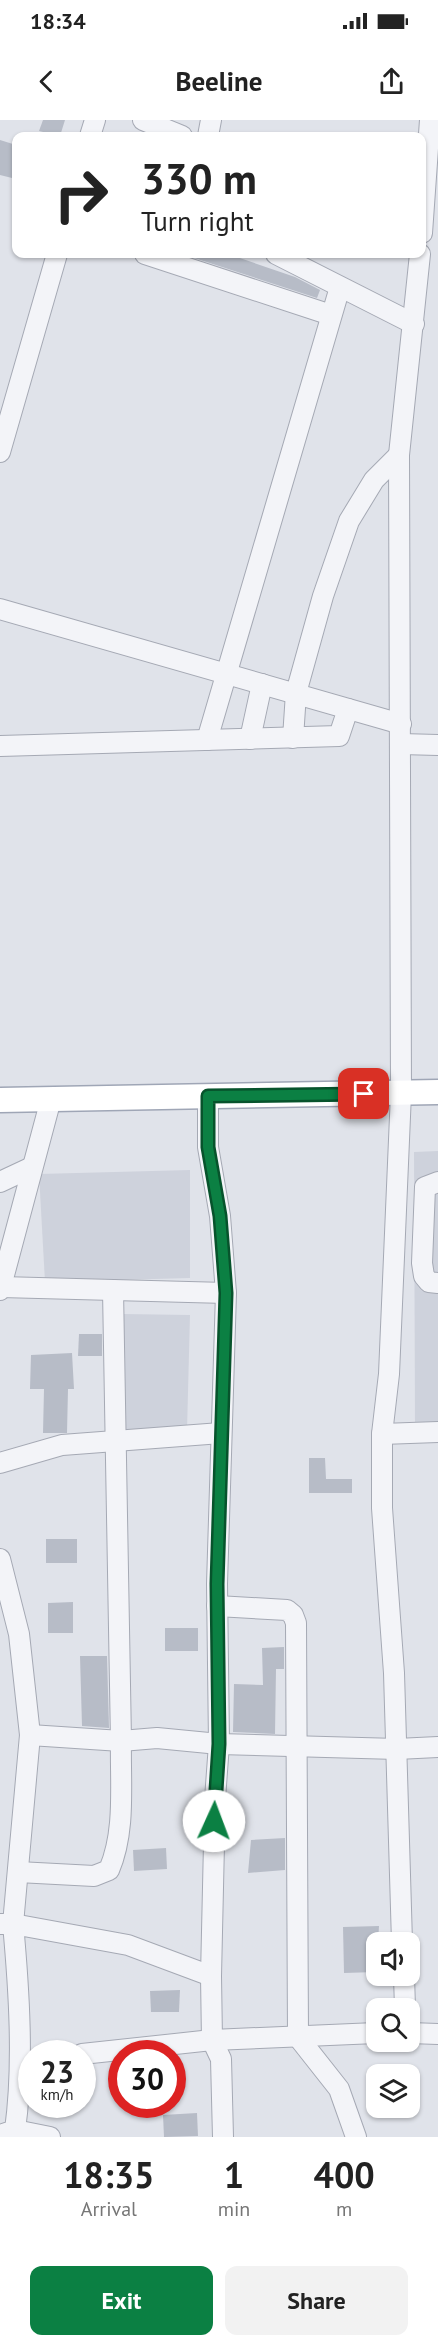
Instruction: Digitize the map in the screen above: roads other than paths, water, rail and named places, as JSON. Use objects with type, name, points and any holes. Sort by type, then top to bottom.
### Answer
[{"type":"main road","points":[[0,1100],[438,1092]]},
{"type":"street","points":[[143,120],[172,132]]},
{"type":"street","points":[[426,172],[430,120]]},
{"type":"street","points":[[0,452],[56,258]]},
{"type":"street","points":[[157,258],[331,315]]},
{"type":"street","points":[[284,258],[414,324]]},
{"type":"street","points":[[402,1932],[394,1673],[382,1508],[382,1434],[388,1374],[401,1093],[399,455],[420,258]]},
{"type":"street","points":[[207,740],[340,287]]},
{"type":"street","points":[[293,738],[297,693],[323,596],[349,521],[374,480],[399,455]]},
{"type":"street","points":[[0,609],[401,724]]},
{"type":"street","points":[[250,739],[262,684]]},
{"type":"street","points":[[0,746],[339,736],[348,709]]},
{"type":"street","points":[[401,744],[438,745]]},
{"type":"street","points":[[208,1096],[208,1147],[220,1216],[226,1293],[217,1606],[219,1744],[215,1799],[211,1976],[212,2040],[221,2060],[223,2137]]},
{"type":"street","points":[[51,1099],[32,1167],[7,1230],[0,1288],[226,1293]]},
{"type":"street","points":[[0,1182],[32,1167]]},
{"type":"street","points":[[438,1182],[425,1186],[422,1252],[424,1276],[429,1282],[438,1282]]},
{"type":"street","points":[[18,1872],[94,1876],[109,1870],[116,1854],[120,1813],[121,1741],[113,1290]]},
{"type":"street","points":[[382,1434],[438,1432]]},
{"type":"street","points":[[0,1463],[62,1445],[221,1433]]},
{"type":"street","points":[[0,1558],[19,1634],[30,1735],[18,1872],[6,1924],[16,1959],[17,2060],[20,2097],[10,2134],[50,2137]]},
{"type":"street","points":[[217,1606],[287,1610],[293,1615],[296,1623],[298,2037],[339,2089],[356,2137]]},
{"type":"street","points":[[30,1735],[121,1741],[157,1738],[219,1744],[397,1749],[438,1747]]},
{"type":"street","points":[[6,1924],[128,1945],[211,1976]]},
{"type":"street","points":[[420,2033],[438,2034]]},
{"type":"street","points":[[96,2052],[212,2040],[366,2034]]}]
